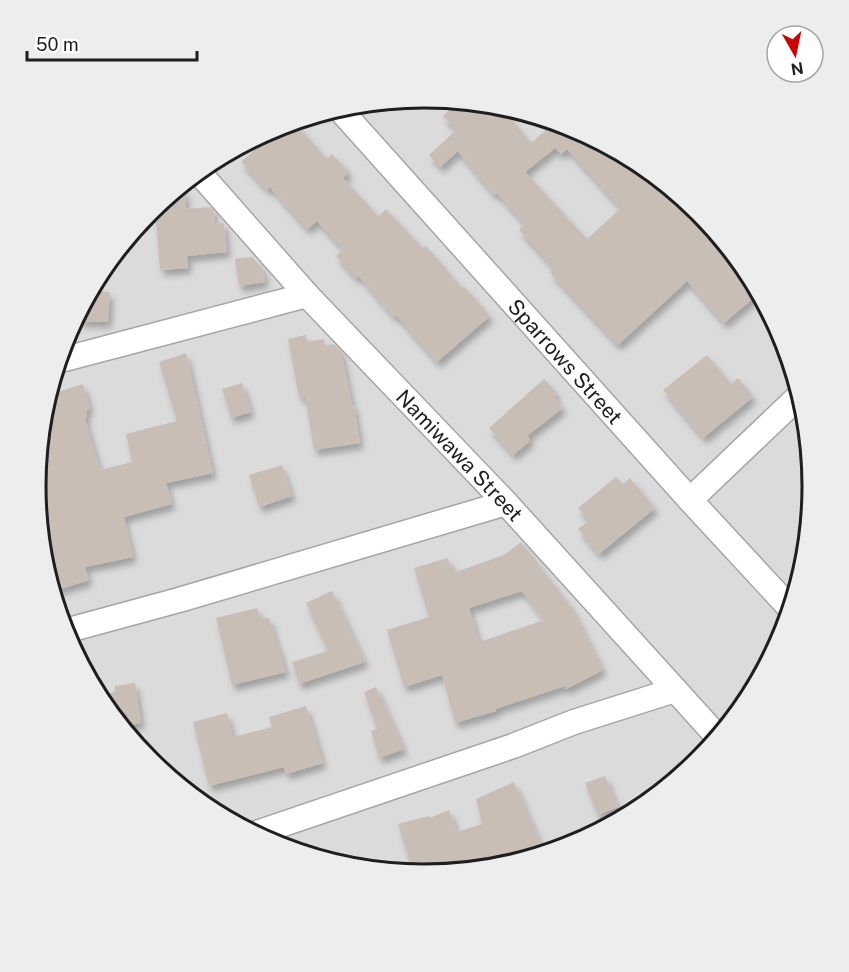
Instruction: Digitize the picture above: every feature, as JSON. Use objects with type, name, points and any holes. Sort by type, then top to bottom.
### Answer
[{"type":"street","name":"Sparrows Street","points":[[346,116],[784,602]]},
{"type":"street","name":"Namiwawa Street","points":[[204,179],[307,295],[506,502],[712,731]]},
{"type":"street","points":[[69,358],[307,295]]},
{"type":"street","points":[[690,500],[793,402]]},
{"type":"street","points":[[74,629],[179,600],[506,502]]},
{"type":"street","points":[[267,829],[513,746],[574,722],[675,690]]},
{"type":"shaded area","points":[[400,109],[474,111],[546,128],[614,159],[655,186],[674,202],[709,237],[724,256],[739,276],[764,319],[790,388],[802,461],[802,511],[799,535],[790,584],[782,608],[774,631],[752,675],[709,735],[655,786],[592,825],[522,851],[474,861],[449,863],[375,861],[303,844],[235,813],[194,786],[175,770],[140,735],[125,716],[110,696],[85,653],[59,584],[47,511],[47,461],[50,437],[59,388],[67,364],[75,341],[97,297],[140,237],[194,186],[257,147],[327,121],[375,111]]},
{"type":"building","points":[[450,109],[498,115],[510,118],[531,143],[548,129],[614,159],[655,186],[692,219],[724,256],[753,299],[724,323],[687,281],[618,345],[550,272],[554,268],[519,230],[525,224],[497,193],[494,195],[458,151],[440,167],[429,155],[456,130],[443,116]],"holes":[[[555,148],[561,154],[567,149],[621,208],[587,239],[525,172]]]},
{"type":"building","points":[[300,129],[327,159],[332,154],[349,172],[343,178],[378,216],[386,209],[423,248],[426,246],[490,316],[437,362],[359,276],[356,278],[336,256],[343,249],[317,221],[307,229],[270,187],[267,190],[241,162],[258,146]]},
{"type":"building","points":[[185,193],[186,209],[210,207],[214,211],[215,224],[224,223],[227,252],[187,256],[188,268],[160,270],[156,220]]},
{"type":"building","points":[[252,257],[263,269],[265,282],[239,286],[235,259]]},
{"type":"building","points":[[101,291],[110,292],[108,322],[84,321]]},
{"type":"building","points":[[306,335],[307,342],[324,339],[325,346],[334,344],[341,351],[352,405],[354,405],[360,443],[314,450],[305,396],[299,397],[288,339]]},
{"type":"building","points":[[186,353],[213,473],[166,483],[172,504],[124,517],[133,557],[85,567],[89,580],[61,589],[50,535],[46,486],[50,437],[58,392],[83,384],[90,408],[86,411],[87,418],[85,419],[100,470],[132,462],[126,434],[177,421],[159,362]]},
{"type":"building","points":[[707,355],[731,384],[738,378],[753,397],[703,438],[663,390]]},
{"type":"building","points":[[544,379],[557,393],[554,397],[563,408],[528,435],[530,441],[513,455],[489,428]]},
{"type":"building","points":[[242,383],[251,412],[231,418],[222,389]]},
{"type":"building","points":[[282,465],[292,496],[259,507],[249,475]]},
{"type":"building","points":[[616,477],[623,484],[630,478],[655,508],[599,554],[578,529],[589,521],[578,508]]},
{"type":"building","points":[[521,542],[572,608],[603,670],[566,689],[565,686],[455,723],[442,675],[404,687],[387,630],[429,617],[414,568],[448,558],[450,567],[454,566],[456,572],[504,555]],"holes":[[[522,591],[544,620],[479,642],[469,608]]]},
{"type":"building","points":[[332,591],[365,662],[299,684],[292,662],[328,651],[306,603]]},
{"type":"building","points":[[257,608],[260,618],[269,618],[286,672],[232,685],[216,618]]},
{"type":"building","points":[[135,683],[141,723],[132,725],[110,696],[108,693],[115,692],[115,686]]},
{"type":"building","points":[[376,687],[404,749],[379,758],[371,731],[377,729],[364,692]]},
{"type":"building","points":[[306,706],[323,763],[286,774],[284,767],[209,786],[193,722],[227,713],[233,737],[272,727],[269,717]]},
{"type":"building","points":[[605,776],[618,807],[598,815],[585,783]]},
{"type":"building","points":[[514,782],[542,845],[474,861],[410,863],[398,824],[429,816],[430,818],[449,810],[457,832],[482,824],[476,799]]}]
